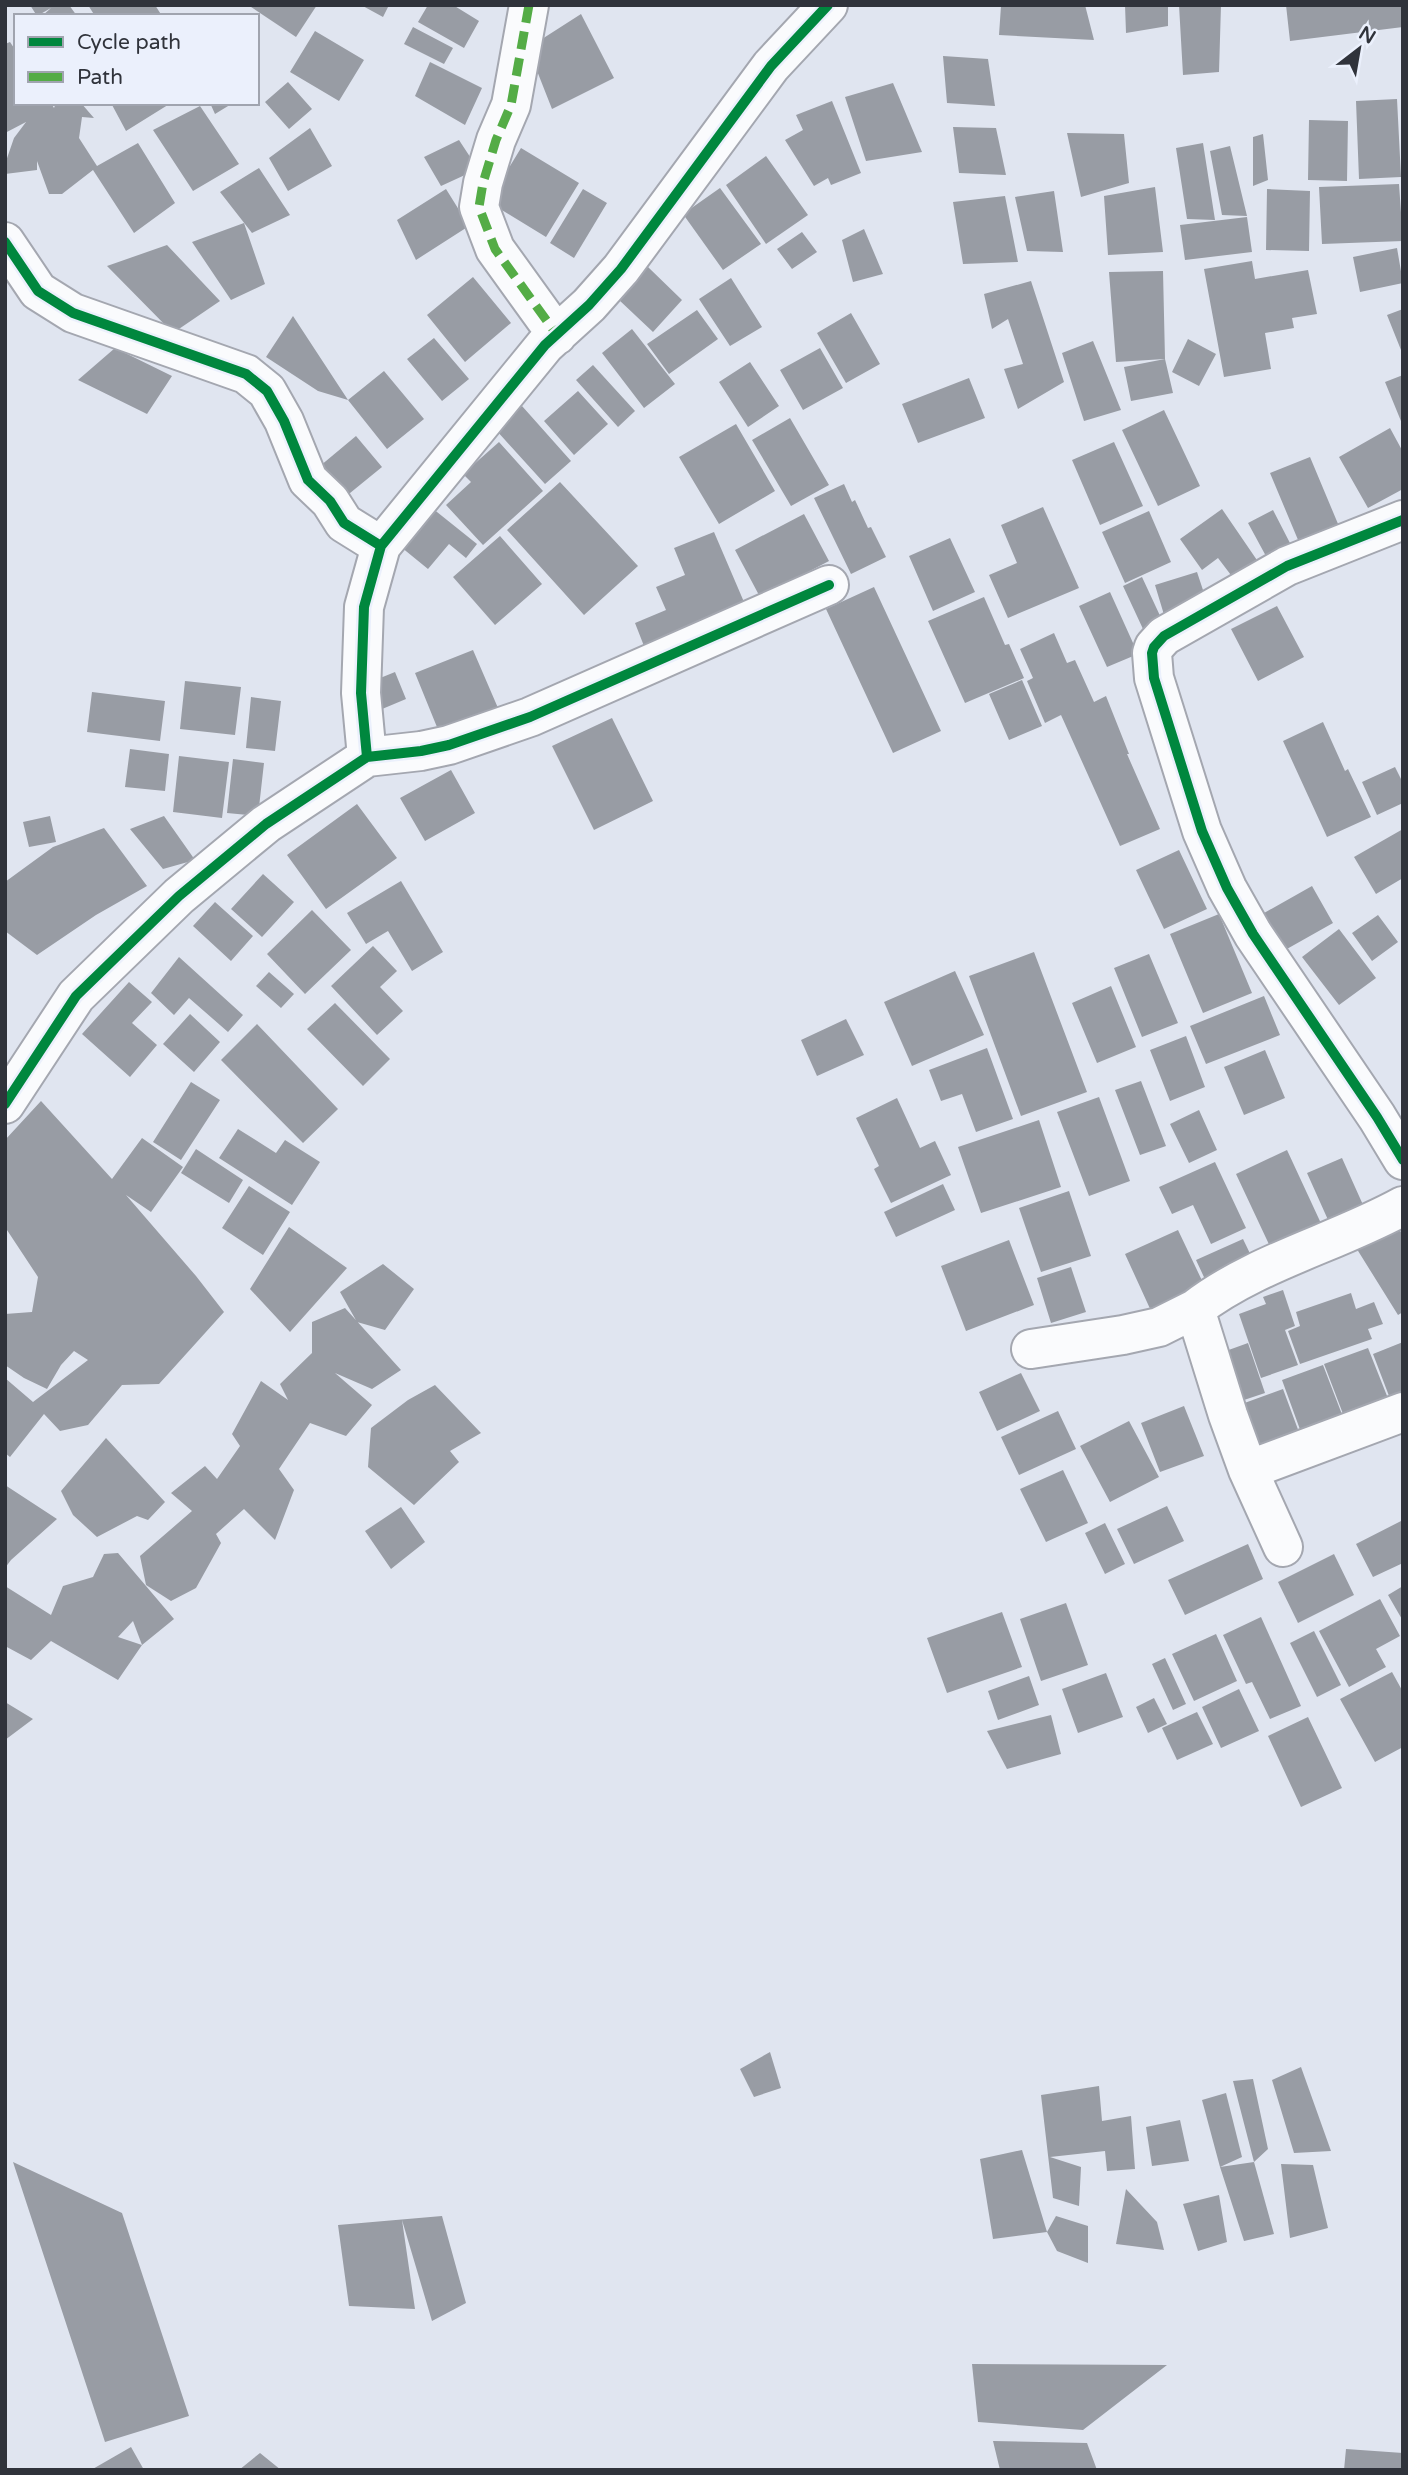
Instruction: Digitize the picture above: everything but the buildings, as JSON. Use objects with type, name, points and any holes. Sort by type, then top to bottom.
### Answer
[{"type":"street","points":[[528,5],[511,105],[496,140],[479,207],[495,249],[557,335]]},
{"type":"street","points":[[367,757],[361,693],[362,637],[364,607],[381,546],[533,359],[621,269],[771,66],[828,5]]},
{"type":"street","points":[[5,242],[38,291],[73,313],[246,374],[267,391],[289,432],[308,480],[330,501],[344,523],[381,546]]},
{"type":"street","points":[[1403,520],[1287,566],[1178,627],[1159,640],[1154,647],[1151,662],[1202,831],[1227,888],[1253,934],[1377,1117],[1403,1160]]},
{"type":"street","points":[[5,1104],[76,996],[178,897],[266,824],[367,757],[440,747],[530,717],[829,585]]},
{"type":"street","points":[[1031,1349],[1159,1327],[1195,1309],[1228,1286],[1370,1224],[1403,1206]]},
{"type":"street","points":[[1195,1309],[1248,1470],[1283,1546]]},
{"type":"street","points":[[1248,1470],[1403,1412]]},
{"type":"marked path","points":[[529,5],[511,105],[496,140],[479,207],[495,249],[557,335]]},
{"type":"cycle path","points":[[367,757],[361,693],[364,607],[381,546],[545,345],[589,305],[621,269],[771,66],[828,5]]},
{"type":"cycle path","points":[[5,242],[38,291],[73,313],[246,374],[267,391],[284,421],[308,480],[330,501],[344,523],[381,546]]},
{"type":"cycle path","points":[[1403,520],[1287,566],[1164,636],[1152,653],[1154,678],[1202,831],[1227,888],[1253,934],[1377,1117],[1403,1160]]},
{"type":"cycle path","points":[[5,1104],[76,996],[179,896],[266,824],[367,757],[449,745],[530,717],[829,585]]}]
